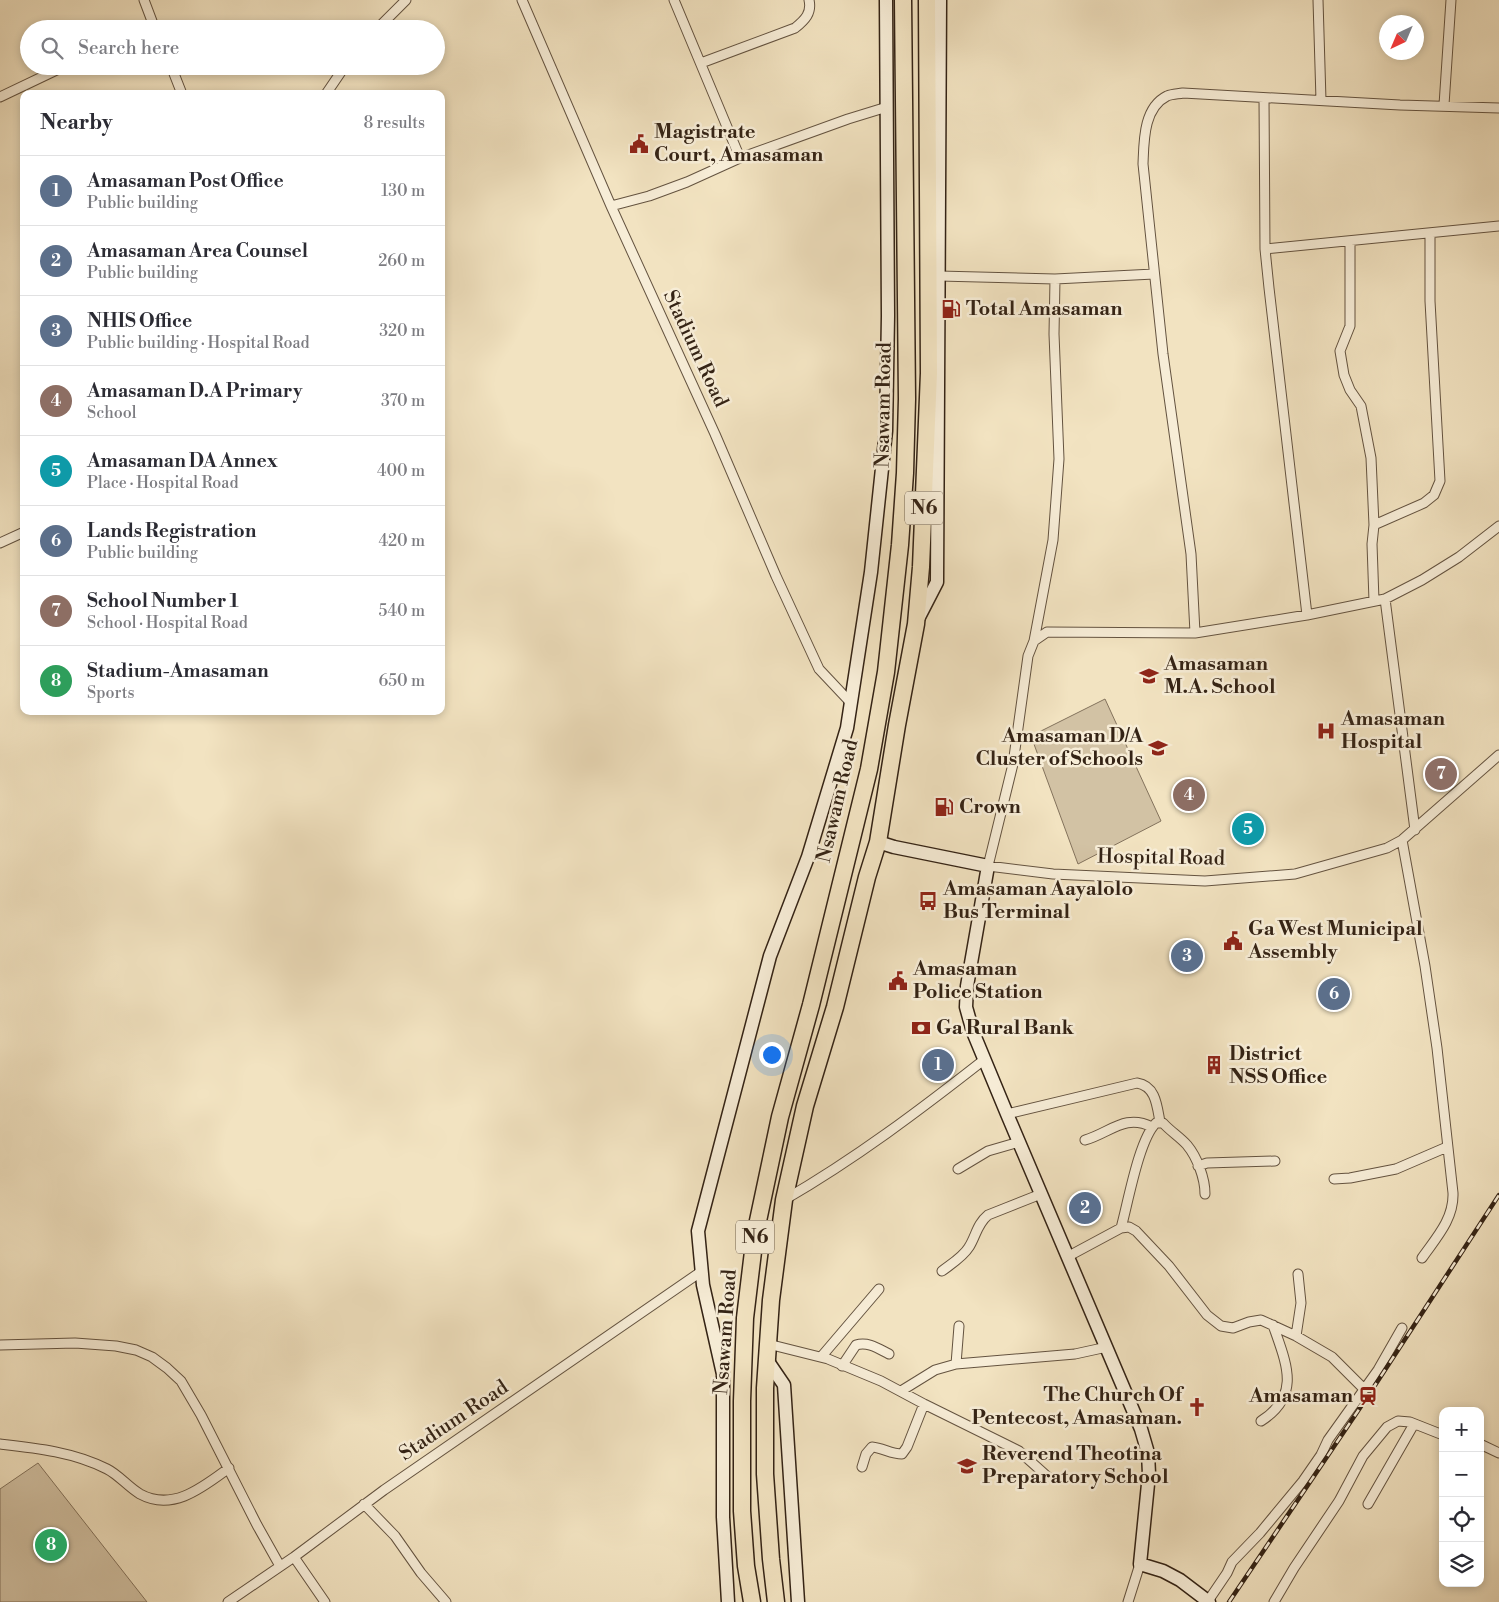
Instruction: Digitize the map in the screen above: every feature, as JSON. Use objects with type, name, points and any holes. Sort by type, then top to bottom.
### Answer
[{"type":"highway","name":"Nsawam Road","points":[[752,1602],[746,1566],[742,1511],[742,1401],[745,1318],[755,1235],[780,1117],[811,1005],[868,769],[886,672],[900,545],[905,473],[907,399],[903,0]]},
{"type":"highway","name":"Nsawam Road","points":[[776,1602],[765,1474],[765,1388],[770,1300],[784,1200],[805,1106],[835,1007],[867,877],[878,842],[897,724],[916,624],[921,566],[929,383],[927,0]]},
{"type":"main road","points":[[728,1602],[723,1517],[723,1374],[703,1285],[698,1231],[770,956],[808,857],[847,728],[851,703],[871,572],[886,431],[888,316],[886,0]]},
{"type":"main road","points":[[916,624],[937,582],[940,0]]},
{"type":"main road","name":"Hospital Road","points":[[878,842],[988,866]]},
{"type":"main road","points":[[988,866],[967,986],[966,1007],[973,1032],[1141,1429],[1148,1453],[1149,1474],[1140,1564],[1163,1570],[1180,1580],[1208,1602]]},
{"type":"main road","points":[[767,1352],[784,1385],[798,1602]]},
{"type":"street","points":[[144,0],[152,20]]},
{"type":"street","points":[[386,20],[406,0]]},
{"type":"street","name":"Stadium Road","points":[[522,0],[610,206],[715,434],[776,576],[819,669],[851,703]]},
{"type":"street","points":[[674,0],[740,158]]},
{"type":"street","points":[[701,63],[795,28],[807,18],[809,0]]},
{"type":"street","points":[[1318,0],[1321,100]]},
{"type":"street","points":[[1444,105],[1451,0]]},
{"type":"street","points":[[0,96],[46,75]]},
{"type":"street","points":[[174,75],[180,90]]},
{"type":"street","points":[[329,90],[339,75]]},
{"type":"street","points":[[1195,633],[1191,554],[1154,274],[1143,164],[1149,118],[1156,104],[1168,96],[1183,93],[1400,105],[1499,108]]},
{"type":"street","points":[[1264,98],[1265,248],[1307,615]]},
{"type":"street","points":[[610,206],[649,196],[687,182],[740,158],[887,107]]},
{"type":"street","points":[[1265,248],[1499,226]]},
{"type":"street","points":[[1374,525],[1424,502],[1434,495],[1440,481],[1430,302],[1430,233]]},
{"type":"street","points":[[1350,241],[1350,326],[1340,351],[1344,375],[1350,390],[1361,406],[1371,458],[1374,525],[1372,544],[1374,601]]},
{"type":"street","points":[[939,276],[1055,279],[1154,274]]},
{"type":"street","points":[[988,866],[1013,764],[1028,656],[1034,641],[1053,540],[1059,459],[1054,334],[1055,279]]},
{"type":"street","points":[[1034,641],[1047,632],[1195,633],[1307,615],[1386,599],[1460,557],[1499,526]]},
{"type":"street","points":[[0,544],[20,534]]},
{"type":"street","points":[[1386,599],[1415,830]]},
{"type":"street","name":"Hospital Road","points":[[988,866],[1053,874],[1205,881],[1296,874],[1387,848],[1402,840],[1499,755]]},
{"type":"street","points":[[1402,840],[1438,1048],[1453,1204],[1441,1231],[1422,1258]]},
{"type":"street","points":[[784,1200],[823,1178],[905,1122],[985,1059]]},
{"type":"street","points":[[1007,1114],[1137,1083],[1147,1086],[1153,1094],[1156,1124],[1142,1150],[1122,1228]]},
{"type":"street","points":[[1085,1140],[1097,1136],[1121,1123],[1163,1123],[1187,1146],[1198,1166],[1204,1183],[1205,1194]]},
{"type":"street","points":[[958,1169],[988,1152],[1019,1142]]},
{"type":"street","points":[[1334,1179],[1350,1178],[1396,1169],[1447,1147]]},
{"type":"street","points":[[1198,1166],[1275,1161]]},
{"type":"street","points":[[942,1271],[969,1248],[982,1220],[988,1215],[1041,1194]]},
{"type":"street","points":[[1067,1257],[1122,1228],[1129,1227],[1136,1231],[1168,1266],[1207,1316],[1221,1326],[1233,1328],[1249,1322],[1262,1320],[1296,1336],[1332,1357],[1364,1389]]},
{"type":"street","name":"Stadium Road","points":[[228,1602],[294,1557],[364,1504],[702,1271]]},
{"type":"street","points":[[1296,1336],[1301,1303],[1298,1274]]},
{"type":"street","points":[[821,1357],[879,1289]]},
{"type":"street","points":[[1261,1421],[1273,1414],[1282,1403],[1287,1386],[1287,1367],[1273,1325]]},
{"type":"street","points":[[956,1364],[959,1326]]},
{"type":"street","points":[[1208,1602],[1232,1562],[1260,1533],[1303,1481],[1402,1328]]},
{"type":"street","points":[[0,1346],[33,1343],[75,1343],[116,1346],[136,1350],[152,1357],[167,1368],[181,1381],[280,1566]]},
{"type":"street","points":[[842,1366],[859,1344],[867,1344],[889,1354]]},
{"type":"street","points":[[901,1391],[935,1370],[956,1364],[1075,1354],[1107,1346]]},
{"type":"street","points":[[767,1352],[821,1357],[881,1381],[1019,1451],[1048,1477]]},
{"type":"street","points":[[862,1467],[866,1454],[872,1447],[882,1448],[895,1454],[902,1454],[907,1447],[924,1404]]},
{"type":"street","points":[[1274,1602],[1338,1501],[1363,1456],[1387,1427],[1398,1421],[1414,1424],[1439,1433]]},
{"type":"street","points":[[1368,1504],[1414,1424]]},
{"type":"street","points":[[0,1444],[41,1448],[74,1456],[108,1469],[139,1494],[165,1501],[179,1499],[204,1486],[229,1468]]},
{"type":"street","points":[[1484,1446],[1499,1453]]},
{"type":"street","points":[[364,1504],[395,1536],[446,1602]]},
{"type":"street","points":[[294,1557],[325,1602]]},
{"type":"street","points":[[1128,1602],[1140,1564]]},
{"type":"shaded area","points":[[1105,699],[1161,821],[1078,864],[1031,736]]},
{"type":"shaded area","points":[[38,1463],[147,1602],[0,1602],[0,1489]]},
{"type":"railway","points":[[1229,1602],[1368,1396],[1499,1195]]},
{"type":"place","name":"Magistrate Court, Amasaman","points":[[639,144]]},
{"type":"place","name":"Total Amasaman","points":[[951,309]]},
{"type":"place","name":"Amasaman M.A. School","points":[[1149,676]]},
{"type":"place","name":"Amasaman Hospital","points":[[1326,731]]},
{"type":"place","name":"Amasaman D/A Cluster of Schools","points":[[1158,748]]},
{"type":"place","name":"School Number 1","points":[[1441,774]]},
{"type":"place","name":"Amasaman D.A Primary","points":[[1189,795]]},
{"type":"place","name":"Crown","points":[[944,807]]},
{"type":"place","name":"Amasaman DA Annex","points":[[1248,829]]},
{"type":"place","name":"Amasaman Aayalolo Bus Terminal","points":[[928,901]]},
{"type":"place","name":"Ga West Municipal Assembly","points":[[1233,941]]},
{"type":"place","name":"NHIS Office","points":[[1187,956]]},
{"type":"place","name":"Amasaman Police Station","points":[[898,981]]},
{"type":"place","name":"Lands Registration","points":[[1334,994]]},
{"type":"place","name":"Ga Rural Bank","points":[[921,1028]]},
{"type":"place","name":"Amasaman Post Office","points":[[938,1065]]},
{"type":"place","name":"District NSS Office","points":[[1214,1065]]},
{"type":"place","name":"Amasaman Area Counsel","points":[[1085,1208]]},
{"type":"place","name":"Amasaman","points":[[1368,1396]]},
{"type":"place","name":"The Church Of Pentecost, Amasaman.","points":[[1197,1407]]},
{"type":"place","name":"Reverend Theotina Preparatory School","points":[[967,1466]]},
{"type":"place","name":"Stadium-Amasaman","points":[[51,1545]]}]
